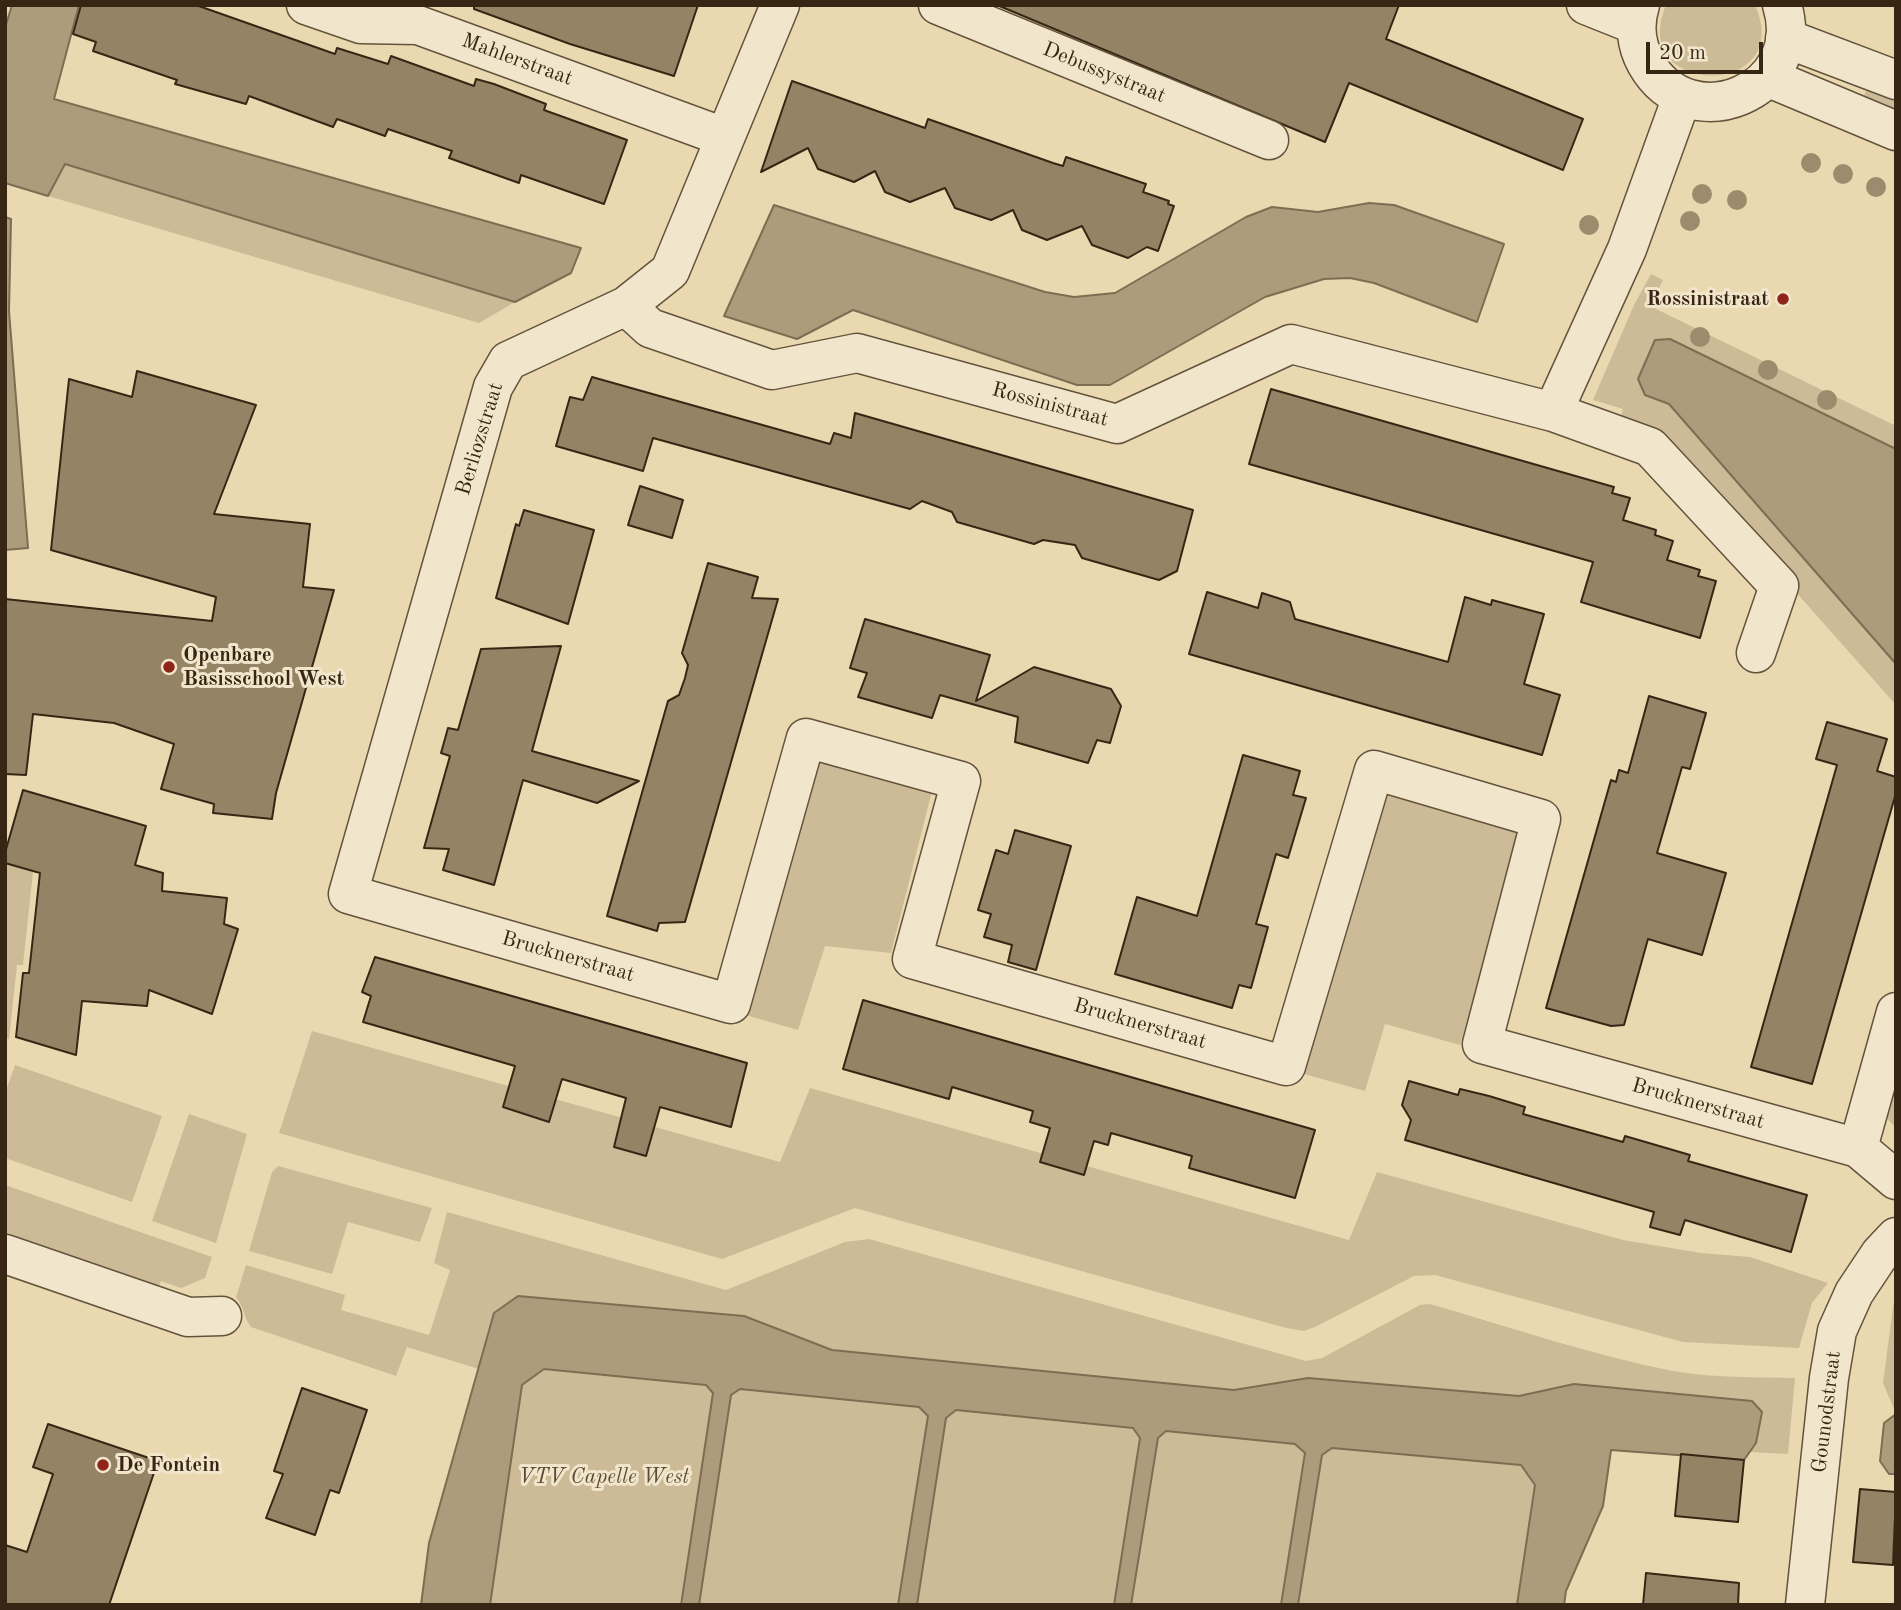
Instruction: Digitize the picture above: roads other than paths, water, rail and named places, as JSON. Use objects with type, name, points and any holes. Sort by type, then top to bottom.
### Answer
[{"type":"street","name":"Mahlerstraat","points":[[306,5],[361,24],[418,25],[724,137]]},
{"type":"street","name":"Berliozstraat","points":[[348,894],[493,387],[508,361],[626,306],[670,271],[780,5]]},
{"type":"street","name":"Debussystraat","points":[[939,5],[1269,140]]},
{"type":"street","points":[[1586,5],[1638,15],[1637,41],[1653,75],[1682,97],[1719,103],[1743,96],[1768,77],[1782,51],[1783,21],[1896,80]]},
{"type":"street","points":[[1768,77],[1896,131]]},
{"type":"street","points":[[1553,412],[1627,248],[1682,97]]},
{"type":"street","name":"Rossinistraat","points":[[626,306],[650,328],[772,370],[857,354],[1117,424],[1291,344],[1553,412],[1650,447],[1779,586],[1756,653]]},
{"type":"street","name":"Brucknerstraat","points":[[348,894],[731,1004],[806,738],[961,781],[912,959],[1286,1066],[1374,770],[1541,819],[1482,1044],[1858,1148],[1896,1180]]},
{"type":"street","points":[[1858,1148],[1896,1012]]},
{"type":"street","name":"Gounodstraat","points":[[1805,1605],[1829,1378],[1837,1331],[1854,1293],[1880,1254],[1896,1237]]},
{"type":"street","points":[[5,1254],[188,1317],[222,1316]]},
{"type":"place","name":"Rossinistraat","points":[[1783,299]]},
{"type":"place","name":"Openbare Basisschool West","points":[[169,667]]},
{"type":"place","name":"De Fontein","points":[[103,1465]]},
{"type":"park label","name":"VTV Capelle West","points":[[604,1477]]}]
